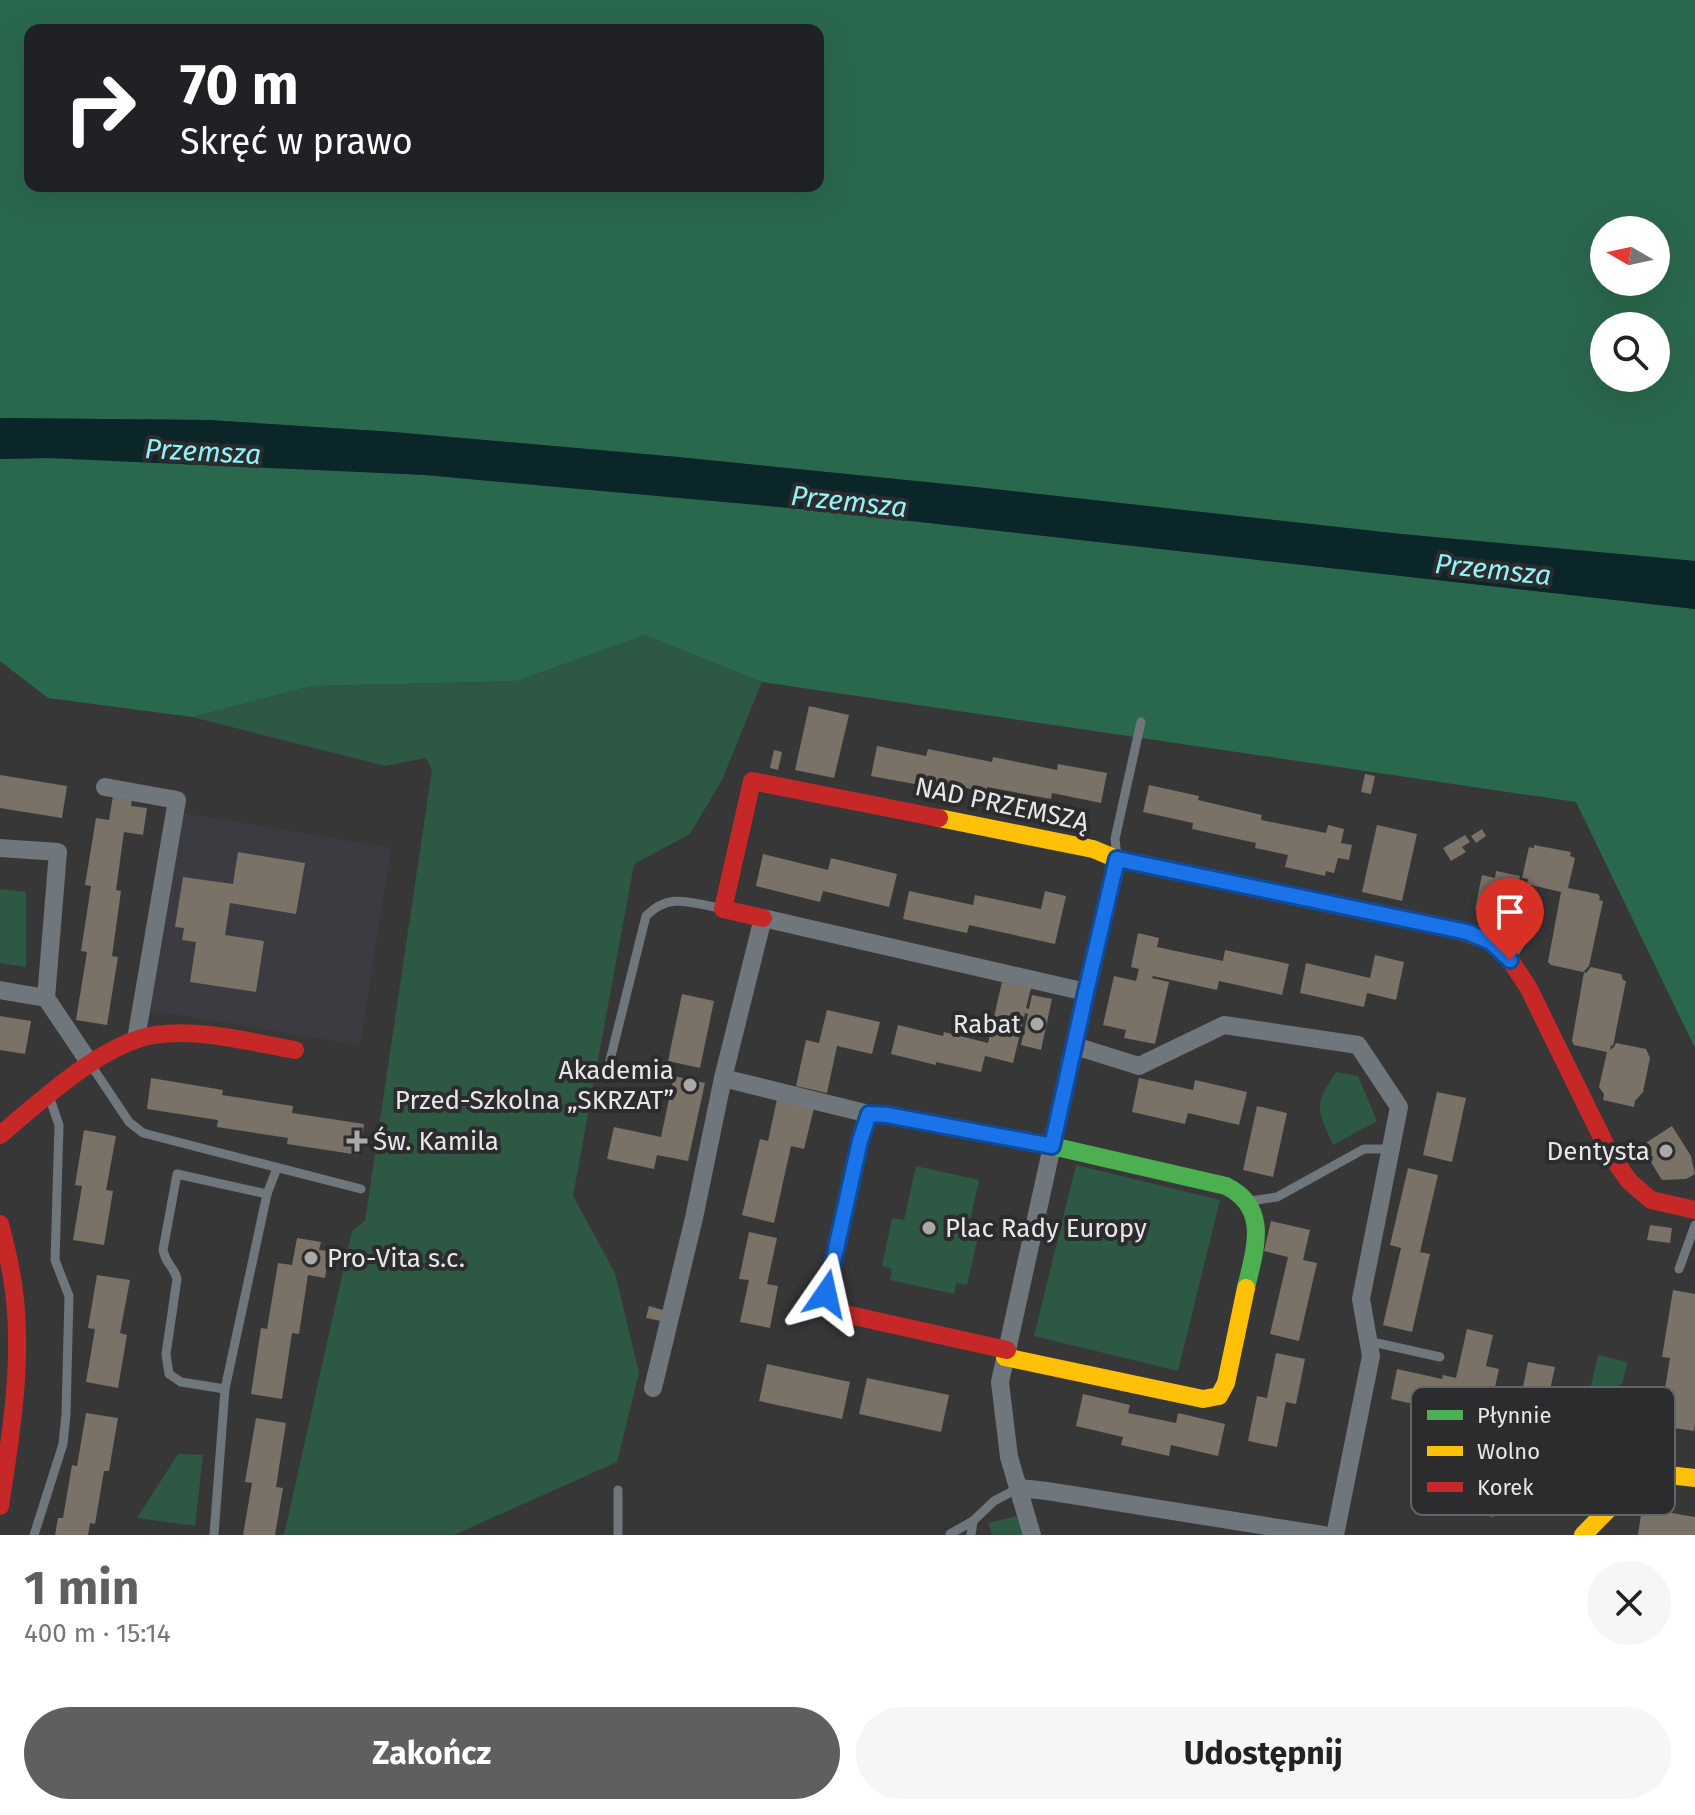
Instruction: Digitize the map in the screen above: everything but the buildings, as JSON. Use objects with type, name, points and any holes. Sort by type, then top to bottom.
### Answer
[{"type":"street","name":"NAD PRZEMSZĄ","points":[[723,909],[752,781],[1093,849],[1117,859],[1467,932],[1491,942],[1510,960],[1528,987],[1610,1154],[1629,1181],[1651,1200],[1695,1210]]},
{"type":"street","points":[[105,787],[177,800],[136,1039]]},
{"type":"street","points":[[0,848],[58,852],[46,998],[91,1065]]},
{"type":"street","points":[[1032,1535],[1009,1457],[1000,1382],[1117,859]]},
{"type":"street","points":[[723,909],[1086,992]]},
{"type":"street","points":[[653,1388],[694,1218],[723,1078],[763,918]]},
{"type":"street","points":[[0,990],[46,998]]},
{"type":"street","points":[[1075,1046],[1139,1066],[1224,1025],[1358,1045],[1399,1107],[1361,1299],[1371,1356],[1335,1535]]},
{"type":"street","points":[[0,1135],[91,1065],[136,1039],[152,1035],[197,1035],[295,1050]]},
{"type":"street","points":[[723,1078],[869,1114],[1052,1146],[1236,1190],[1248,1201],[1256,1223],[1256,1243],[1226,1383],[1219,1396],[1203,1399],[835,1310],[829,1305],[827,1289],[860,1141],[869,1114]]},
{"type":"street","points":[[0,1224],[13,1280],[17,1329],[15,1396],[1,1493]]},
{"type":"street","points":[[1675,1475],[1695,1478]]},
{"type":"street","points":[[1019,1488],[1323,1535]]},
{"type":"street","points":[[1583,1535],[1603,1515]]},
{"type":"lane","points":[[1117,859],[1115,839],[1141,722]]},
{"type":"lane","points":[[1510,960],[1526,935],[1535,898]]},
{"type":"lane","points":[[609,1064],[646,916],[658,904],[672,900],[723,909]]},
{"type":"lane","points":[[91,1065],[129,1122],[143,1133],[361,1189]]},
{"type":"lane","points":[[34,1535],[63,1444],[66,1414],[69,1296],[55,1260],[59,1125],[49,1096]]},
{"type":"lane","points":[[1248,1201],[1277,1197],[1364,1149],[1390,1149]]},
{"type":"lane","points":[[214,1535],[225,1389],[267,1194],[277,1168]]},
{"type":"lane","points":[[225,1389],[181,1382],[169,1374],[166,1354],[177,1279],[175,1271],[165,1262],[163,1250],[177,1174],[267,1194]]},
{"type":"lane","points":[[1679,1269],[1695,1225]]},
{"type":"lane","points":[[1368,1341],[1440,1357]]},
{"type":"lane","points":[[950,1534],[973,1521],[994,1501],[1019,1488]]},
{"type":"lane","points":[[618,1490],[618,1535]]},
{"type":"lane","points":[[971,1535],[973,1521]]},
{"type":"shaded area","points":[[183,813],[391,848],[360,1045],[150,1010]]},
{"type":"green space","points":[[0,0],[1695,0],[1695,561],[1401,534],[678,457],[393,432],[209,420],[0,418]]},
{"type":"green space","points":[[112,457],[425,475],[813,510],[1695,609],[1695,1048],[1576,802],[762,682],[645,635],[517,681],[312,686],[192,717],[48,698],[0,661],[0,459]]},
{"type":"green space","points":[[645,635],[762,682],[722,780],[690,834],[634,864],[573,1196],[615,1273],[639,1373],[617,1462],[454,1535],[284,1535],[352,1231],[365,1221],[432,770],[426,758],[385,766],[192,717],[312,686],[517,681]]},
{"type":"green space","points":[[0,889],[26,892],[26,967],[0,963]]},
{"type":"green space","points":[[1336,1072],[1358,1076],[1377,1121],[1333,1145],[1320,1108],[1324,1093]]},
{"type":"green space","points":[[1076,1165],[1220,1200],[1178,1371],[1034,1336]]},
{"type":"green space","name":"Plac Rady Europy","points":[[916,1166],[979,1180],[967,1234],[978,1237],[967,1285],[956,1283],[954,1294],[890,1280],[892,1269],[882,1266],[892,1218],[904,1220]]},
{"type":"green space","points":[[1598,1355],[1627,1362],[1623,1382],[1617,1387],[1591,1387]]},
{"type":"green space","points":[[178,1454],[203,1455],[195,1526],[137,1518]]},
{"type":"green space","points":[[1017,1516],[1024,1535],[992,1535],[988,1523]]},
{"type":"water","name":"Przemsza","points":[[0,418],[209,420],[393,432],[678,457],[1401,534],[1695,561],[1695,609],[813,510],[425,475],[47,458],[0,459]]},
{"type":"traffic: fast","points":[[840,1230],[866,1118],[869,1114],[887,1115],[1052,1146],[1226,1186],[1240,1195],[1254,1218],[1255,1244],[1246,1288]]},
{"type":"traffic: slow","points":[[939,818],[1093,849],[1117,859],[1457,930]]},
{"type":"traffic: slow","points":[[1005,1357],[1203,1399],[1219,1396],[1226,1383],[1246,1288]]},
{"type":"traffic: slow","points":[[1675,1476],[1695,1478]]},
{"type":"traffic: slow","points":[[1583,1535],[1603,1515]]},
{"type":"traffic: jam","points":[[763,918],[723,909],[752,781],[939,818]]},
{"type":"traffic: jam","points":[[1457,930],[1491,942],[1510,960],[1528,987],[1610,1154],[1629,1181],[1651,1200],[1695,1210]]},
{"type":"traffic: jam","points":[[0,1135],[72,1076],[134,1040],[154,1035],[189,1033],[295,1050]]},
{"type":"traffic: jam","points":[[0,1224],[13,1282],[17,1345],[12,1425],[0,1506]]},
{"type":"traffic: jam","points":[[840,1230],[827,1289],[829,1305],[845,1314],[1007,1350]]},
{"type":"place","name":"Rabat","points":[[1037,1024]]},
{"type":"place","name":"Akademia Przed-Szkolna „SKRZAT”","points":[[690,1085]]},
{"type":"place","name":"Św. Kamila","points":[[357,1141]]},
{"type":"place","name":"Dentysta","points":[[1666,1151]]},
{"type":"place","name":"Plac Rady Europy","points":[[929,1228]]},
{"type":"place","name":"Pro-Vita s.c.","points":[[311,1258]]},
{"type":"route","points":[[826,1294],[860,1141],[869,1114],[1052,1146],[1117,859],[1467,932],[1491,942],[1510,960]]}]
